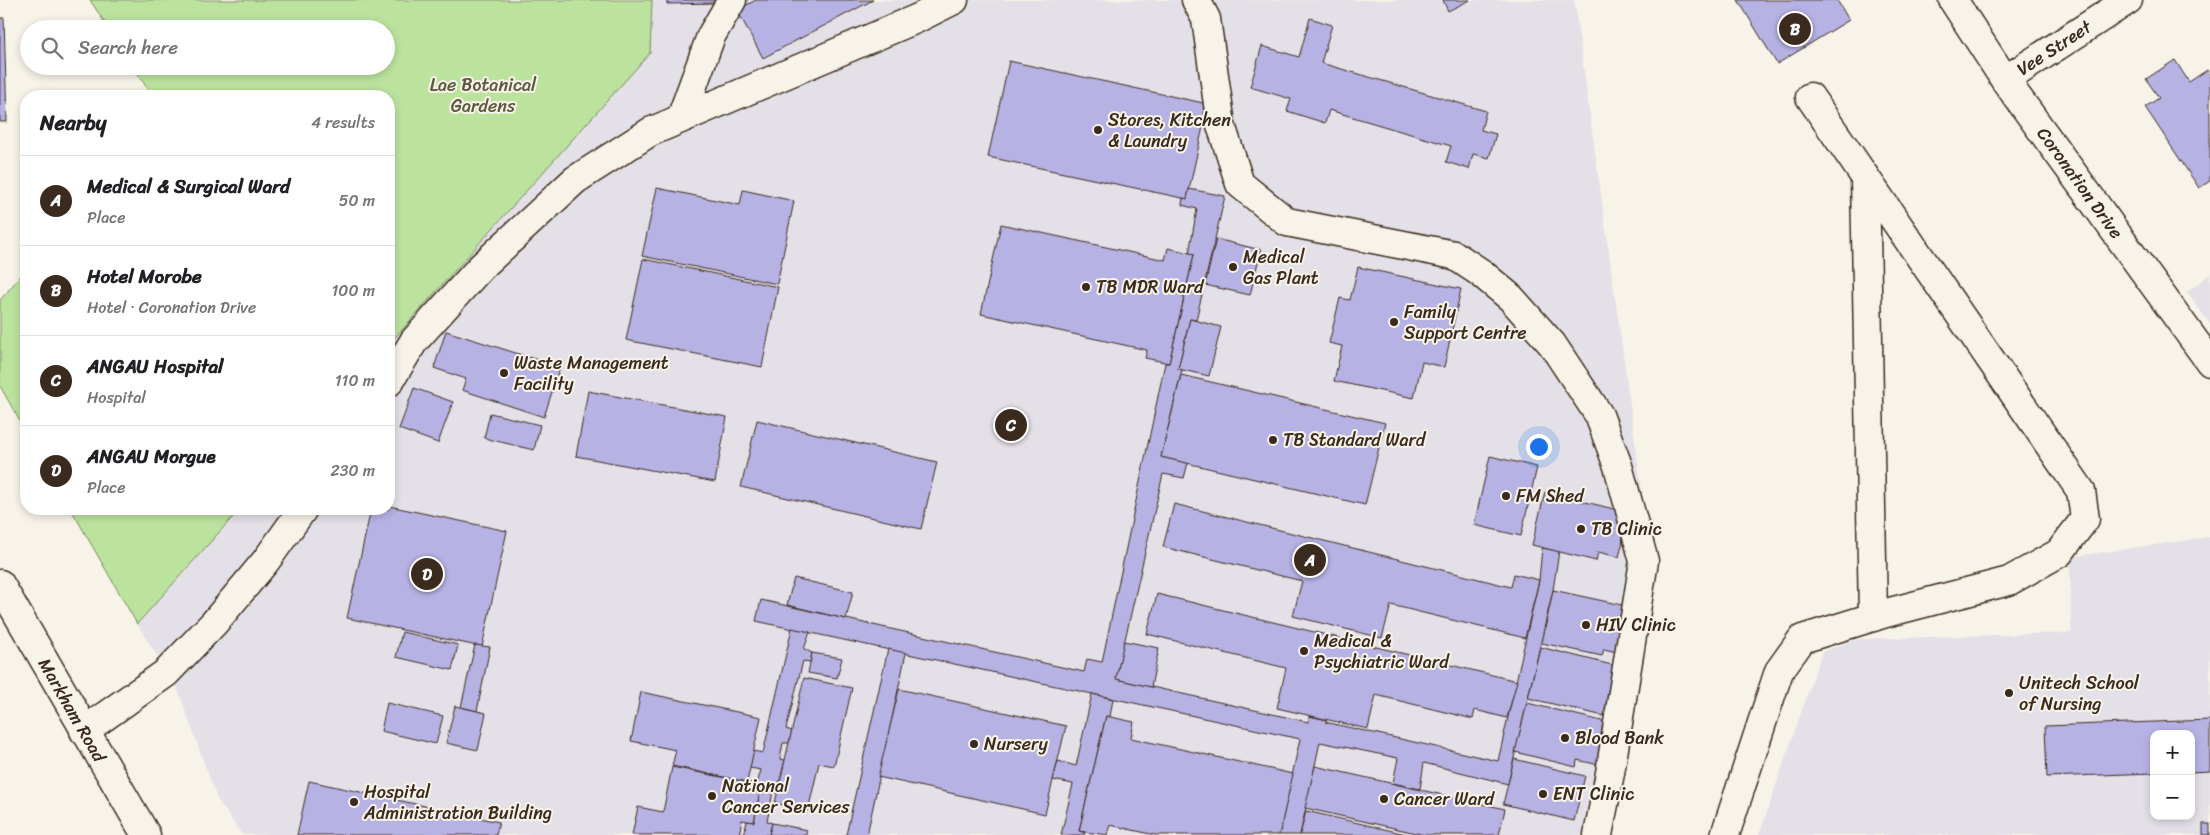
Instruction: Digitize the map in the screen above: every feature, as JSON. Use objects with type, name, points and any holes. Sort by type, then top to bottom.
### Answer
[{"type":"street","points":[[681,118],[711,36],[732,0]]},
{"type":"street","points":[[395,372],[414,341],[481,267],[575,180],[650,132],[916,19],[954,0]]},
{"type":"street","points":[[1196,0],[1206,19],[1221,125],[1240,184],[1287,222],[1454,256],[1481,272],[1511,298],[1552,344],[1599,415],[1618,466],[1644,561],[1610,773],[1598,835]]},
{"type":"street","name":"Coronation Drive","points":[[1953,0],[2005,80],[2210,362]]},
{"type":"street","name":"Vee Street","points":[[2005,80],[2128,0]]},
{"type":"street","points":[[1725,835],[1779,671],[1802,639],[1873,617],[2009,581],[2059,553],[2085,519],[2081,491],[1810,96]]},
{"type":"street","points":[[1865,176],[1873,617]]},
{"type":"street","points":[[84,731],[166,673],[234,600],[266,562],[299,515]]},
{"type":"street","name":"Markham Road","points":[[0,584],[146,835]]},
{"type":"shaded area","points":[[652,0],[1574,0],[1644,506],[1605,835],[242,835],[217,799],[177,687],[137,624],[235,515],[395,515],[395,337],[650,53]]},
{"type":"shaded area","points":[[2210,274],[2210,324],[2187,292]]},
{"type":"shaded area","name":"Unitech School of Nursing","points":[[2210,537],[2210,835],[1759,835],[1822,652],[1857,639],[2071,633],[2070,557]]},
{"type":"green space","name":"Lae Botanical Gardens","points":[[90,0],[652,0],[650,53],[395,337],[395,90],[148,90],[139,75],[395,75],[395,20],[103,20]]},
{"type":"green space","points":[[20,277],[20,421],[0,386],[0,300]]},
{"type":"green space","points":[[74,515],[235,515],[137,624]]},
{"type":"building","points":[[667,0],[716,0],[716,3],[667,4]]},
{"type":"building","points":[[756,0],[873,0],[763,58],[737,10]]},
{"type":"building","points":[[1443,0],[1470,0],[1448,11]]},
{"type":"building","points":[[1738,0],[1837,0],[1849,20],[1777,64]]},
{"type":"building","points":[[0,18],[4,18],[7,122],[0,122]]},
{"type":"building","points":[[1310,18],[1332,25],[1321,63],[1486,111],[1481,130],[1496,134],[1489,158],[1473,154],[1469,169],[1446,162],[1451,146],[1329,110],[1325,123],[1287,111],[1291,99],[1250,87],[1262,46],[1299,57]]},
{"type":"building","points":[[2175,60],[2189,82],[2207,70],[2210,75],[2210,181],[2199,188],[2145,107],[2159,98],[2146,79]]},
{"type":"building","name":"Stores, Kitchen & Laundry","points":[[1009,61],[1208,104],[1187,199],[988,157]]},
{"type":"building","points":[[657,188],[740,205],[743,190],[794,201],[777,284],[642,256]]},
{"type":"building","points":[[1189,189],[1225,196],[1196,320],[1190,319],[1178,369],[1182,370],[1161,457],[1188,463],[1184,478],[1163,474],[1116,679],[1308,722],[1309,716],[1327,720],[1325,722],[1498,761],[1539,580],[1542,548],[1559,551],[1553,590],[1508,784],[1424,763],[1420,789],[1393,783],[1398,758],[1320,742],[1300,835],[1279,835],[1300,739],[756,621],[761,600],[1084,672],[1087,659],[1102,662],[1165,363],[1169,363],[1194,254],[1189,253],[1197,209],[1182,205],[1183,198],[1187,199]]},
{"type":"building","name":"TB MDR Ward","points":[[1001,224],[1165,260],[1168,248],[1194,254],[1169,363],[1145,358],[1147,350],[981,314]]},
{"type":"building","name":"Medical Gas Plant","points":[[1216,239],[1261,250],[1250,295],[1205,285]]},
{"type":"building","points":[[643,259],[778,287],[762,367],[626,340]]},
{"type":"building","name":"Family Support Centre","points":[[1358,267],[1461,289],[1444,367],[1422,362],[1414,398],[1334,381],[1342,346],[1329,343],[1340,298],[1350,300]]},
{"type":"building","points":[[1190,319],[1221,327],[1209,376],[1178,369]]},
{"type":"building","name":"Waste Management Facility","points":[[446,331],[560,367],[544,417],[462,390],[466,379],[434,368]]},
{"type":"building","name":"TB Standard Ward","points":[[1181,375],[1385,423],[1365,505],[1161,457]]},
{"type":"building","points":[[414,388],[453,402],[438,443],[399,429]]},
{"type":"building","points":[[588,391],[727,417],[715,482],[576,456]]},
{"type":"building","points":[[490,413],[540,425],[534,450],[484,438]]},
{"type":"building","points":[[757,420],[937,462],[921,529],[741,487]]},
{"type":"building","name":"FM Shed","points":[[1490,456],[1537,467],[1521,536],[1474,525]]},
{"type":"building","name":"TB Clinic","points":[[1545,492],[1630,513],[1619,557],[1598,552],[1596,561],[1532,545]]},
{"type":"building","points":[[1174,504],[1511,587],[1514,574],[1539,580],[1525,638],[1391,605],[1382,638],[1293,616],[1302,581],[1163,547]]},
{"type":"building","points":[[395,507],[507,531],[482,647],[347,618],[370,515],[395,515]]},
{"type":"building","points":[[794,578],[853,592],[846,619],[787,605]]},
{"type":"building","name":"HIV Clinic","points":[[1553,590],[1631,607],[1621,653],[1604,649],[1602,656],[1542,643]]},
{"type":"building","name":"Medical & Psychiatric Ward","points":[[1157,594],[1517,681],[1507,718],[1475,710],[1473,719],[1376,695],[1368,729],[1277,708],[1286,668],[1147,634]]},
{"type":"building","points":[[792,628],[810,632],[804,649],[812,653],[810,662],[803,661],[786,729],[792,731],[789,743],[783,743],[780,759],[785,760],[777,793],[773,792],[767,821],[772,823],[769,835],[744,835],[747,821],[754,822],[761,785],[757,784],[761,770],[750,768],[753,751],[763,753]]},
{"type":"building","points":[[402,632],[458,645],[452,670],[396,657]]},
{"type":"building","points":[[1124,641],[1159,648],[1151,687],[1116,679]]},
{"type":"building","points":[[475,645],[490,647],[477,711],[461,707]]},
{"type":"building","points":[[1540,647],[1620,667],[1608,717],[1528,698]]},
{"type":"building","points":[[888,649],[906,653],[867,835],[846,835]]},
{"type":"building","points":[[812,653],[842,658],[837,678],[808,673]]},
{"type":"building","points":[[804,678],[852,688],[834,766],[819,763],[808,811],[775,803]]},
{"type":"building","name":"Nursery","points":[[899,689],[1066,726],[1045,814],[878,777]]},
{"type":"building","points":[[641,692],[761,717],[747,782],[672,766],[676,750],[631,741]]},
{"type":"building","points":[[1092,694],[1113,699],[1110,717],[1106,716],[1079,831],[1085,833],[1084,835],[1061,835],[1073,784],[1053,780],[1058,761],[1076,766]]},
{"type":"building","points":[[387,703],[443,716],[436,744],[381,731]]},
{"type":"building","name":"Blood Bank","points":[[1527,703],[1614,724],[1604,766],[1577,760],[1576,767],[1515,752]]},
{"type":"building","points":[[455,706],[486,713],[478,750],[446,743]]},
{"type":"building","points":[[1106,716],[1134,722],[1131,738],[1293,774],[1279,835],[1155,835],[1110,825],[1107,835],[1079,831]]},
{"type":"building","points":[[2210,720],[2210,771],[2195,772],[2195,730],[2150,730],[2150,773],[2047,777],[2045,726]]},
{"type":"building","name":"ENT Clinic","points":[[1514,759],[1585,776],[1574,821],[1503,804]]},
{"type":"building","name":"Cancer Ward","points":[[1315,766],[1505,809],[1499,835],[1425,835],[1305,808]]},
{"type":"building","name":"National Cancer Services","points":[[672,767],[761,785],[754,822],[742,820],[739,835],[632,835],[638,807],[663,812]]},
{"type":"building","name":"Hospital Administration Building","points":[[309,781],[499,822],[496,835],[297,835]]},
{"type":"building","points":[[1306,811],[1410,835],[1300,835]]},
{"type":"building","points":[[772,823],[807,830],[806,835],[769,835]]},
{"type":"building","points":[[2203,824],[2210,824],[2210,835],[2203,835]]},
{"type":"place","name":"Hotel Morobe","points":[[1795,29]]},
{"type":"place","name":"Stores, Kitchen & Laundry","points":[[1098,130]]},
{"type":"place","name":"Medical Gas Plant","points":[[1233,267]]},
{"type":"place","name":"TB MDR Ward","points":[[1086,287]]},
{"type":"place","name":"Family Support Centre","points":[[1394,322]]},
{"type":"place","name":"Waste Management Facility","points":[[504,373]]},
{"type":"place","name":"ANGAU Hospital","points":[[1011,425]]},
{"type":"place","name":"TB Standard Ward","points":[[1273,440]]},
{"type":"place","name":"FM Shed","points":[[1506,496]]},
{"type":"place","name":"TB Clinic","points":[[1581,529]]},
{"type":"place","name":"Medical & Surgical Ward","points":[[1310,560]]},
{"type":"place","name":"ANGAU Morgue","points":[[427,574]]},
{"type":"place","name":"HIV Clinic","points":[[1586,625]]},
{"type":"place","name":"Medical & Psychiatric Ward","points":[[1304,651]]},
{"type":"place","name":"Unitech School of Nursing","points":[[2009,693]]},
{"type":"place","name":"Blood Bank","points":[[1565,738]]},
{"type":"place","name":"Nursery","points":[[974,744]]},
{"type":"place","name":"ENT Clinic","points":[[1543,794]]},
{"type":"place","name":"National Cancer Services","points":[[712,796]]},
{"type":"place","name":"Cancer Ward","points":[[1384,799]]},
{"type":"place","name":"Hospital Administration Building","points":[[354,802]]}]
